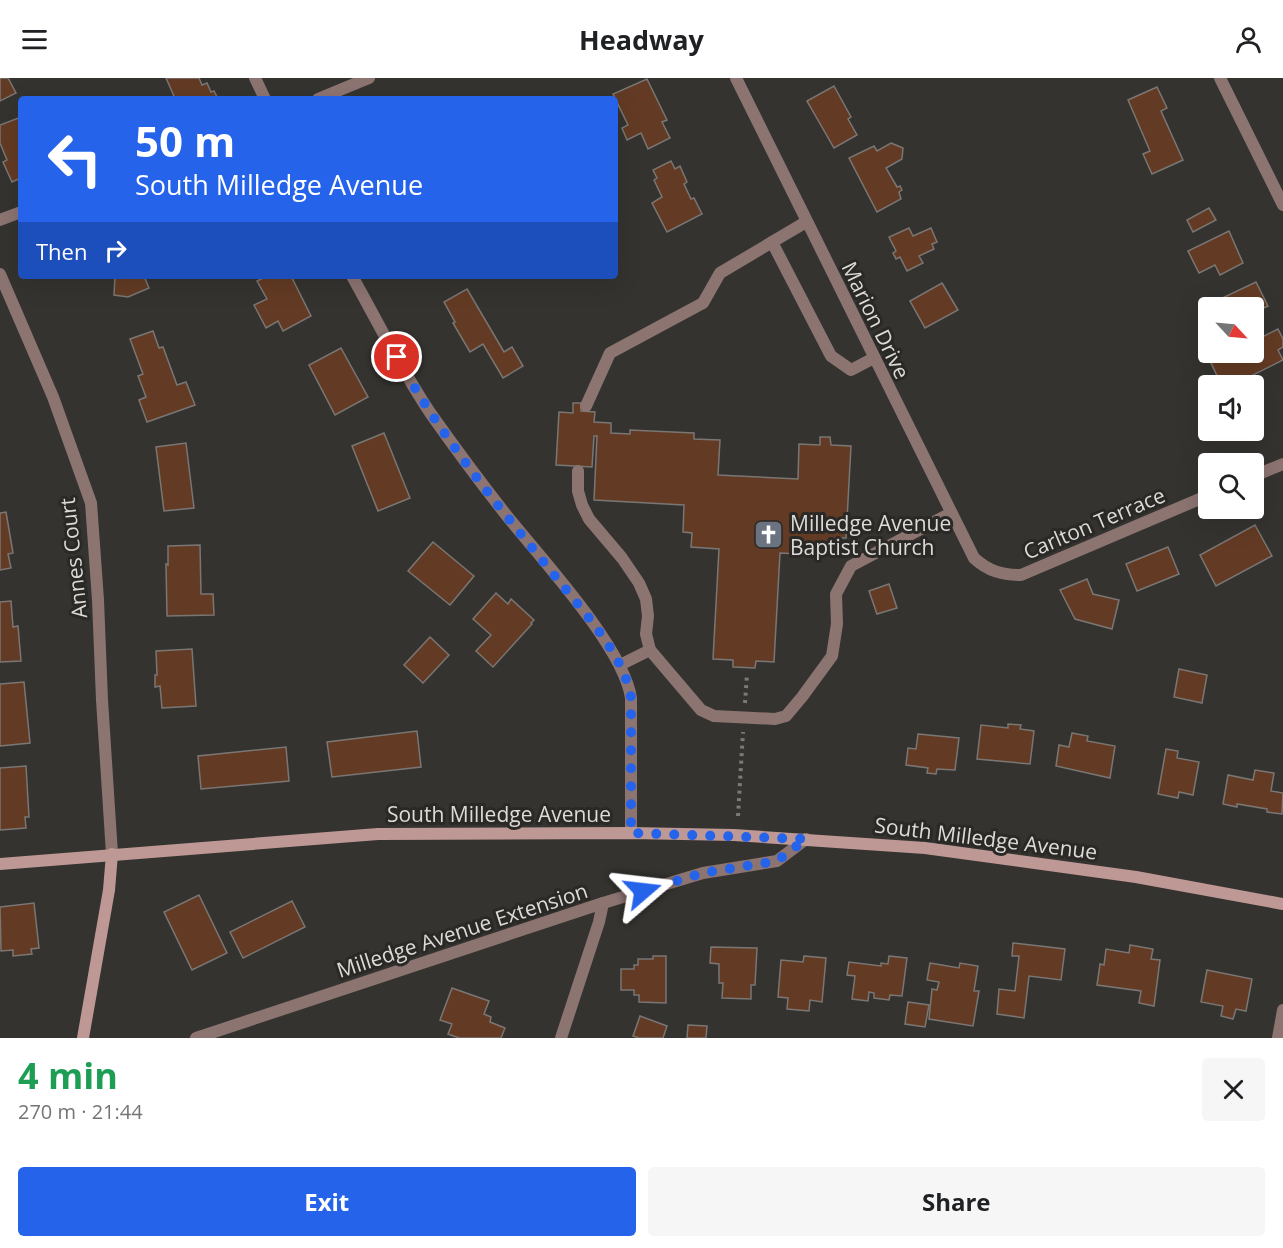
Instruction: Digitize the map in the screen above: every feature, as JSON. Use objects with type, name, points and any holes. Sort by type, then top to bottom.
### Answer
[{"type":"main road","name":"South Milledge Avenue","points":[[0,864],[378,834],[631,833],[806,839],[925,848],[1136,877],[1283,904]]},
{"type":"main road","points":[[83,1038],[109,890],[112,854]]},
{"type":"street","points":[[255,78],[264,96]]},
{"type":"street","points":[[325,96],[369,78]]},
{"type":"street","name":"Marion Drive","points":[[736,78],[974,558],[992,571]]},
{"type":"street","points":[[1220,78],[1283,205]]},
{"type":"street","points":[[0,220],[18,213]]},
{"type":"street","points":[[586,406],[610,353],[703,303],[720,273],[806,222]]},
{"type":"street","points":[[772,242],[831,356],[851,370],[874,358]]},
{"type":"street","name":"Annes Court","points":[[0,274],[53,397],[91,503],[99,600],[102,700],[112,854]]},
{"type":"street","points":[[354,279],[430,412],[485,488],[586,615],[620,665],[629,683],[631,698],[631,833]]},
{"type":"street","points":[[1264,472],[1283,464]]},
{"type":"street","points":[[578,471],[578,492],[589,519],[622,558],[639,583],[646,599],[648,616],[646,634],[650,650],[700,710],[708,714],[775,719],[786,716],[832,656],[837,624],[836,594],[850,566],[951,513]]},
{"type":"street","name":"Carlton Terrace","points":[[992,571],[1007,575],[1021,575],[1198,500]]},
{"type":"street","points":[[620,665],[650,650]]},
{"type":"street","name":"Milledge Avenue Extension","points":[[196,1038],[603,903],[703,873],[777,861],[806,839]]},
{"type":"street","points":[[561,1038],[599,922],[603,903]]},
{"type":"street","points":[[1278,1038],[1283,1010]]},
{"type":"path","points":[[744,710],[747,674]]},
{"type":"path","points":[[738,816],[743,725]]},
{"type":"building","points":[[0,78],[8,78],[16,93],[0,101]]},
{"type":"building","points":[[166,78],[199,78],[202,85],[207,83],[211,92],[214,91],[216,96],[174,96]]},
{"type":"building","points":[[647,79],[667,120],[662,122],[670,138],[648,149],[641,133],[627,140],[622,128],[628,125],[618,104],[618,96],[613,94]]},
{"type":"building","points":[[834,86],[851,117],[848,119],[857,135],[834,148],[807,101]]},
{"type":"building","points":[[1157,87],[1167,108],[1161,111],[1183,160],[1152,174],[1143,154],[1150,151],[1128,100]]},
{"type":"building","points":[[18,118],[18,179],[12,182],[3,162],[7,160],[0,143],[0,125]]},
{"type":"building","points":[[891,143],[903,148],[902,159],[886,168],[897,187],[900,186],[902,190],[899,192],[901,199],[877,212],[849,158],[874,146],[877,151]]},
{"type":"building","points":[[671,161],[675,169],[680,166],[687,182],[684,184],[702,214],[667,232],[652,203],[662,197],[654,180],[657,178],[653,170]]},
{"type":"building","points":[[1209,208],[1216,220],[1193,232],[1187,220]]},
{"type":"building","points":[[909,228],[913,236],[931,228],[937,242],[932,244],[934,249],[919,256],[923,263],[907,271],[900,257],[896,259],[893,253],[896,251],[889,237]]},
{"type":"building","points":[[1229,231],[1243,263],[1220,275],[1215,265],[1199,273],[1188,251]]},
{"type":"building","points":[[115,279],[145,279],[149,288],[128,297],[114,295]]},
{"type":"building","points":[[292,279],[311,316],[283,331],[278,321],[266,328],[254,305],[267,299],[257,281]]},
{"type":"building","points":[[1256,282],[1264,297],[1224,297]]},
{"type":"building","points":[[942,283],[958,310],[925,328],[910,301]]},
{"type":"building","points":[[467,289],[504,352],[512,347],[523,366],[503,378],[483,344],[470,352],[444,302]]},
{"type":"building","points":[[1278,329],[1283,339],[1283,347],[1278,350],[1283,360],[1253,375],[1217,375],[1211,363],[1264,363],[1264,336]]},
{"type":"building","points":[[153,331],[159,348],[163,347],[177,385],[186,382],[195,405],[147,422],[139,400],[146,397],[138,376],[143,374],[130,339]]},
{"type":"building","points":[[341,348],[368,397],[335,415],[309,365]]},
{"type":"building","name":"Milledge Avenue Baptist Church","points":[[573,403],[581,403],[581,411],[595,412],[594,422],[611,423],[611,433],[630,434],[630,430],[694,433],[694,439],[720,440],[718,475],[798,479],[799,444],[820,445],[820,437],[830,437],[831,445],[851,446],[846,538],[836,538],[835,551],[825,551],[825,555],[780,553],[774,662],[756,661],[755,668],[733,667],[733,660],[713,659],[719,549],[691,547],[692,533],[683,532],[684,505],[594,500],[597,436],[594,436],[592,467],[556,465],[559,412],[573,413]]},
{"type":"building","points":[[384,433],[410,498],[378,511],[352,446]]},
{"type":"building","points":[[186,443],[194,508],[164,511],[156,447]]},
{"type":"building","points":[[6,512],[13,553],[8,554],[11,568],[0,570],[0,513]]},
{"type":"building","points":[[1255,525],[1272,556],[1216,586],[1200,555]]},
{"type":"building","points":[[433,542],[474,576],[450,605],[408,571]]},
{"type":"building","points":[[200,545],[201,594],[213,594],[214,615],[167,616],[168,546]]},
{"type":"building","points":[[1168,547],[1179,574],[1137,591],[1126,564]]},
{"type":"building","points":[[1087,579],[1093,594],[1119,600],[1112,629],[1075,619],[1060,590]]},
{"type":"building","points":[[889,584],[897,608],[877,614],[869,591]]},
{"type":"building","points":[[496,593],[508,604],[511,599],[534,620],[493,667],[476,651],[491,635],[473,619]]},
{"type":"building","points":[[11,601],[13,627],[18,626],[21,661],[0,662],[0,602]]},
{"type":"building","points":[[430,637],[449,655],[423,683],[404,665]]},
{"type":"building","points":[[192,649],[196,706],[162,708],[160,686],[155,687],[156,651]]},
{"type":"building","points":[[1179,669],[1207,675],[1202,703],[1174,697]]},
{"type":"building","points":[[24,682],[30,743],[0,746],[0,684]]},
{"type":"building","points":[[1008,724],[1021,725],[1020,729],[1034,731],[1030,764],[977,759],[981,725],[1008,728]]},
{"type":"building","points":[[417,731],[421,767],[332,777],[327,742]]},
{"type":"building","points":[[1072,733],[1088,736],[1087,741],[1115,746],[1110,778],[1056,766],[1059,745],[1069,747]]},
{"type":"building","points":[[918,734],[959,738],[955,770],[937,769],[936,774],[927,773],[928,768],[906,765],[908,748],[916,749]]},
{"type":"building","points":[[286,747],[289,781],[201,789],[198,756]]},
{"type":"building","points":[[1166,749],[1178,751],[1177,758],[1199,762],[1193,795],[1179,792],[1178,798],[1158,794]]},
{"type":"building","points":[[26,766],[29,817],[25,817],[26,828],[0,830],[0,768]]},
{"type":"building","points":[[1255,770],[1274,773],[1271,791],[1283,793],[1282,814],[1267,812],[1267,809],[1223,804],[1228,775],[1253,780]]},
{"type":"building","points":[[199,895],[227,953],[192,970],[164,912]]},
{"type":"building","points":[[292,901],[305,927],[243,958],[230,932]]},
{"type":"building","points":[[34,903],[39,948],[31,949],[32,954],[13,956],[13,950],[1,951],[0,907]]},
{"type":"building","points":[[1013,943],[1065,949],[1061,980],[1029,976],[1024,1018],[997,1014],[999,989],[1015,991],[1019,956],[1012,956]]},
{"type":"building","points":[[1130,945],[1153,949],[1151,959],[1160,960],[1154,1006],[1139,1003],[1141,991],[1097,985],[1100,964],[1104,965],[1106,949],[1129,953]]},
{"type":"building","points":[[711,947],[757,948],[755,985],[751,985],[751,999],[722,998],[723,983],[719,983],[719,964],[710,963]]},
{"type":"building","points":[[653,956],[666,956],[666,1003],[639,1002],[639,995],[634,995],[634,990],[621,990],[621,969],[634,969],[634,965],[638,965],[638,959],[653,959]]},
{"type":"building","points":[[804,956],[826,958],[822,1002],[810,1000],[809,1011],[787,1009],[788,998],[778,997],[781,960],[803,962]]},
{"type":"building","points":[[889,956],[907,958],[902,996],[890,995],[889,1000],[874,998],[874,993],[869,992],[868,1001],[852,999],[855,976],[847,975],[849,962],[881,966],[881,963],[888,964]]},
{"type":"building","points":[[930,963],[959,968],[960,963],[978,966],[974,991],[979,991],[973,1026],[929,1019],[932,989],[937,990],[939,982],[927,980]]},
{"type":"building","points":[[1207,970],[1252,979],[1246,1011],[1236,1009],[1233,1019],[1221,1016],[1223,1006],[1201,1002]]},
{"type":"building","points":[[452,988],[489,1001],[484,1014],[491,1017],[490,1022],[505,1028],[501,1038],[459,1038],[448,1034],[452,1024],[440,1020]]},
{"type":"building","points":[[908,1002],[929,1005],[925,1027],[905,1024]]},
{"type":"building","points":[[640,1016],[667,1026],[663,1038],[633,1036]]},
{"type":"building","points":[[688,1025],[707,1026],[706,1038],[687,1038]]},
{"type":"place","name":"Milledge Avenue Baptist Church","points":[[769,535]]},
{"type":"route","points":[[397,357],[430,412],[485,488],[586,615],[620,665],[629,683],[632,728],[631,833],[806,839],[777,861],[703,873],[643,891]]}]
